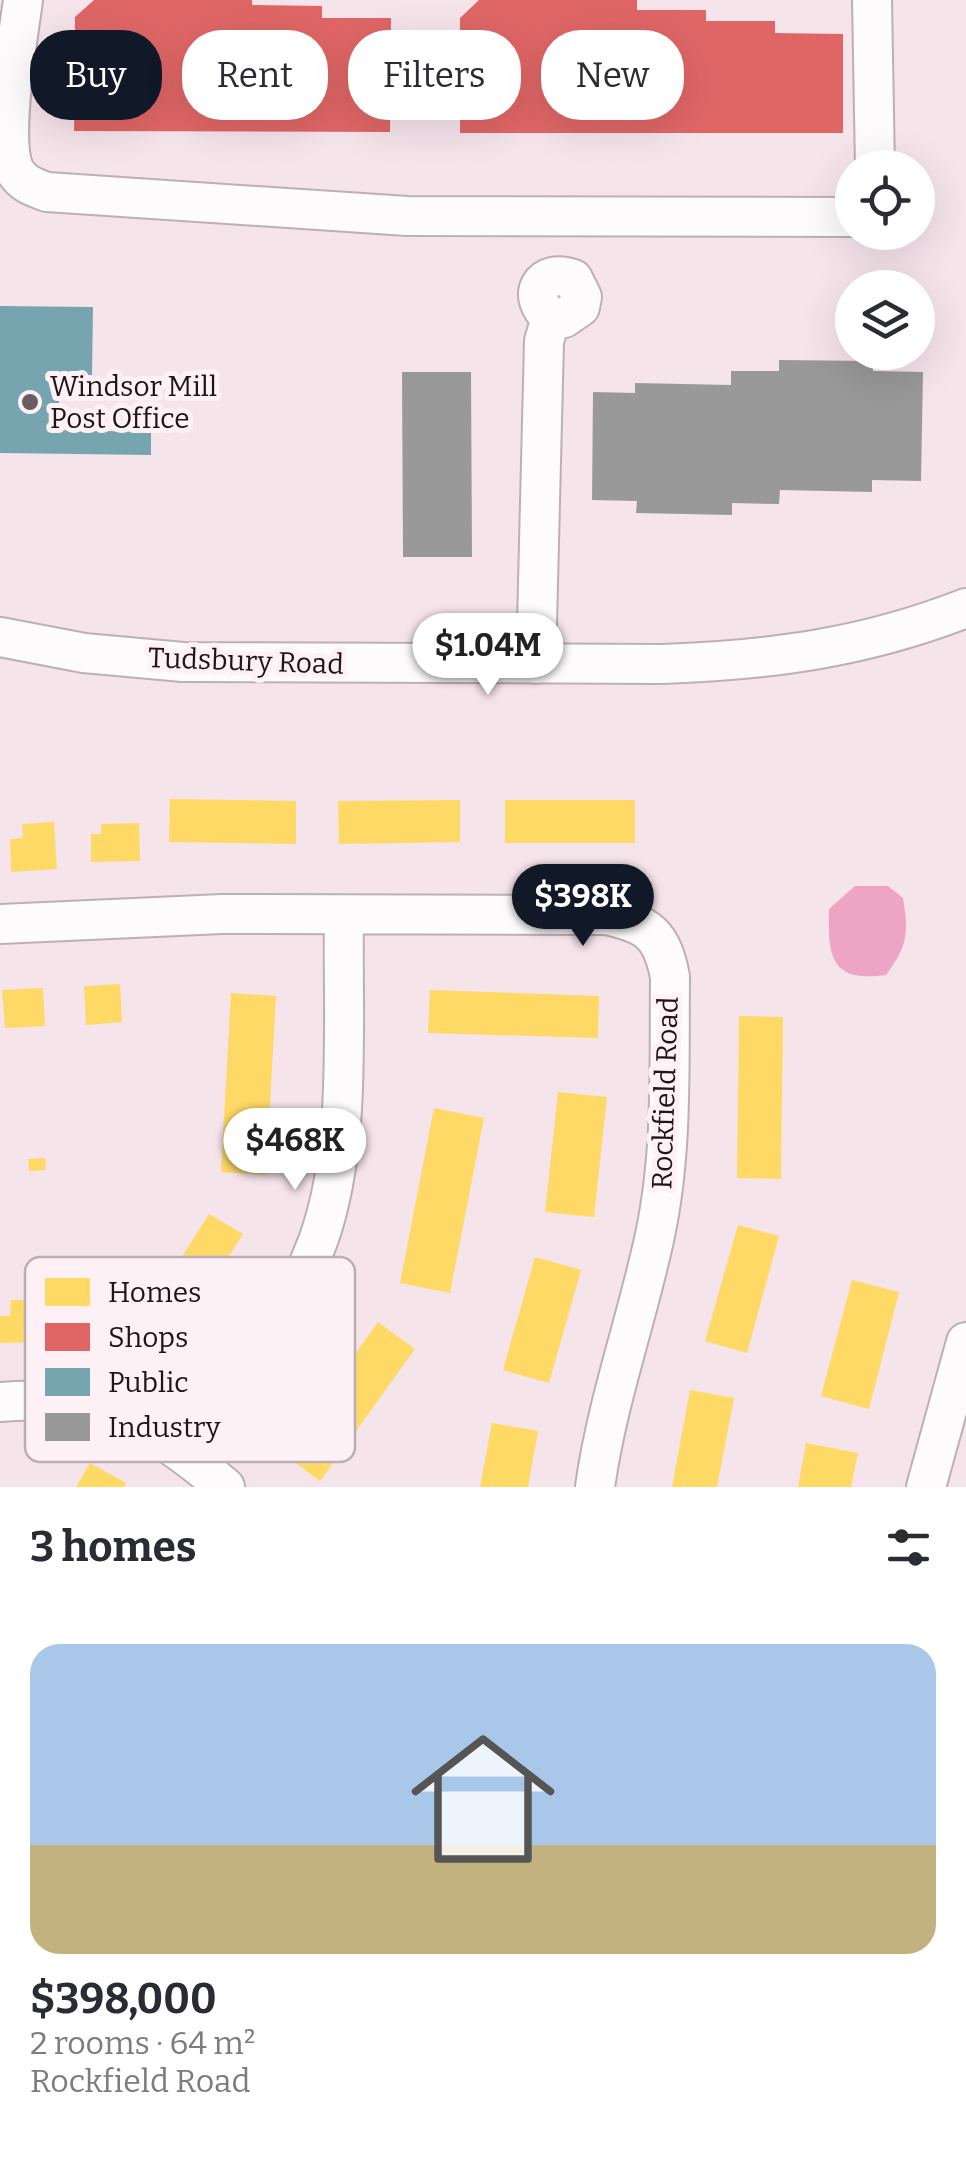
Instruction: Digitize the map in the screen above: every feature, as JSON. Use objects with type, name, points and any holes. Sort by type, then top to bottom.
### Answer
[{"type":"street","points":[[23,0],[6,152],[27,185],[47,192],[407,216],[835,217]]},
{"type":"street","points":[[872,0],[875,150]]},
{"type":"street","points":[[536,664],[544,341],[551,318]]},
{"type":"street","name":"Tudsbury Road","points":[[0,637],[84,653],[183,662],[662,664],[759,659],[818,651],[905,632],[966,608]]},
{"type":"street","name":"Rockfield Road","points":[[0,924],[222,914],[606,915],[641,925],[654,935],[666,952],[670,977],[665,1176],[655,1236],[610,1408],[595,1487]]},
{"type":"street","points":[[310,1257],[338,1149],[344,914]]},
{"type":"street","points":[[926,1487],[966,1342]]},
{"type":"street","points":[[195,1462],[225,1487]]},
{"type":"shaded area","points":[[855,886],[888,886],[903,898],[905,939],[886,975],[853,975],[843,970],[832,952],[829,909]]},
{"type":"building: Homes","points":[[170,799],[296,801],[296,844],[169,842]]},
{"type":"building: Homes","points":[[460,800],[460,842],[339,844],[338,801]]},
{"type":"building: Homes","points":[[505,800],[635,800],[635,843],[505,843]]},
{"type":"building: Homes","points":[[54,822],[57,869],[11,872],[10,839],[23,838],[22,824]]},
{"type":"building: Homes","points":[[139,823],[140,861],[91,862],[91,834],[101,834],[101,824]]},
{"type":"building: Homes","points":[[120,984],[122,1022],[86,1025],[84,986]]},
{"type":"building: Homes","points":[[43,988],[45,1026],[5,1028],[2,990]]},
{"type":"building: Homes","points":[[430,990],[599,996],[598,1038],[428,1033]]},
{"type":"building: Homes","points":[[231,993],[276,996],[266,1175],[221,1172]]},
{"type":"building: Homes","points":[[739,1016],[783,1017],[781,1179],[737,1178]]},
{"type":"building: Homes","points":[[558,1092],[607,1097],[594,1217],[545,1212]]},
{"type":"building: Homes","points":[[434,1108],[484,1118],[450,1293],[400,1283]]},
{"type":"building: Homes","points":[[45,1158],[46,1170],[29,1171],[28,1159]]},
{"type":"building: Homes","points":[[209,1214],[243,1234],[228,1257],[182,1257]]},
{"type":"building: Homes","points":[[738,1225],[779,1236],[747,1353],[705,1341]]},
{"type":"building: Homes","points":[[535,1257],[581,1270],[549,1383],[503,1370]]},
{"type":"building: Homes","points":[[852,1280],[899,1292],[869,1409],[821,1396]]},
{"type":"building: Homes","points":[[11,1300],[25,1300],[25,1342],[0,1343],[0,1316],[10,1316]]},
{"type":"building: Homes","points":[[378,1322],[415,1349],[355,1432],[355,1354]]},
{"type":"building: Homes","points":[[690,1390],[734,1398],[717,1487],[672,1487]]},
{"type":"building: Homes","points":[[492,1423],[538,1431],[528,1487],[480,1487]]},
{"type":"building: Homes","points":[[806,1443],[858,1453],[851,1487],[798,1487]]},
{"type":"building: Homes","points":[[294,1462],[334,1462],[320,1481]]},
{"type":"building: Homes","points":[[90,1463],[126,1483],[124,1487],[76,1487]]},
{"type":"building: Shops","points":[[94,0],[252,0],[252,5],[322,6],[322,18],[391,18],[391,30],[348,30],[348,120],[390,120],[390,132],[74,131],[74,120],[162,120],[162,30],[75,30],[75,17]]},
{"type":"building: Shops","points":[[479,0],[637,0],[637,10],[706,10],[706,21],[775,21],[775,33],[843,34],[843,133],[460,133],[460,120],[521,120],[521,30],[460,30],[460,18]]},
{"type":"building: Public","name":"Windsor Mill Post Office","points":[[0,306],[93,307],[92,375],[59,374],[59,430],[151,432],[151,455],[0,453]]},
{"type":"building: Industry","points":[[779,360],[835,361],[835,370],[923,372],[921,481],[872,480],[872,492],[780,490],[779,504],[732,503],[732,515],[636,513],[637,501],[592,500],[593,392],[635,393],[635,383],[731,385],[731,371],[779,371]]},
{"type":"building: Industry","points":[[402,372],[471,372],[472,557],[403,557]]},
{"type":"place","name":"Windsor Mill Post Office","points":[[30,402]]}]
